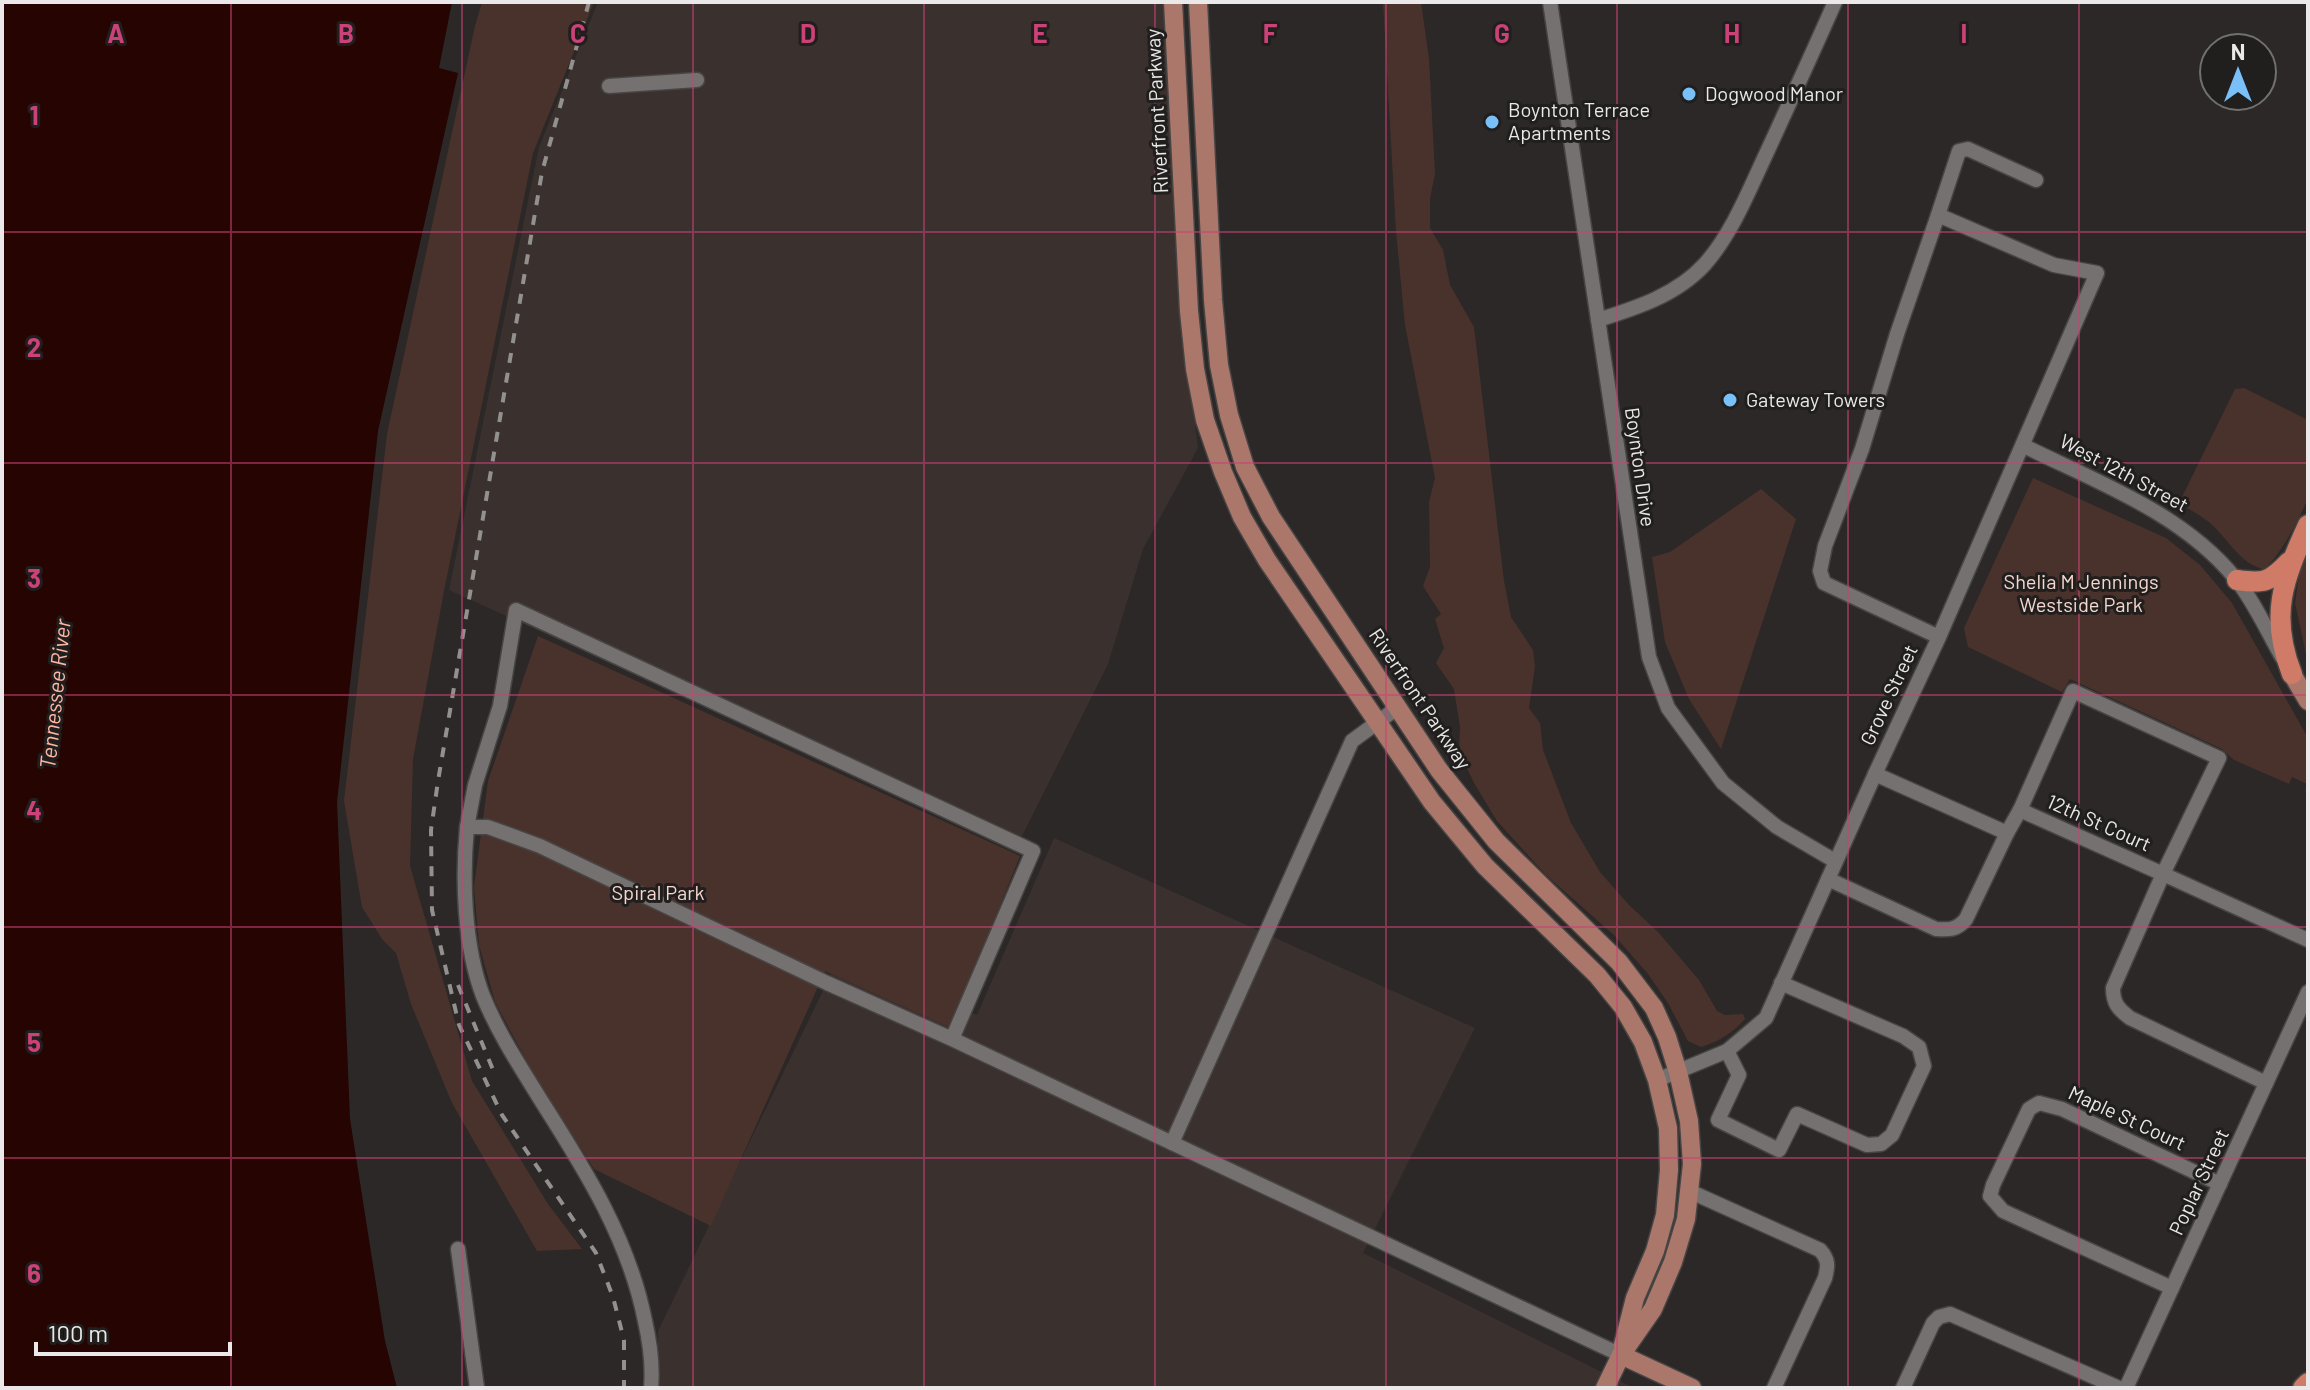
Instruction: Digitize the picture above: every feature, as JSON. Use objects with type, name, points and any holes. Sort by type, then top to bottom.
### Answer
[{"type":"highway","points":[[2292,674],[2285,656],[2279,618],[2284,580],[2308,525]]},
{"type":"highway","points":[[2237,580],[2259,584],[2276,576],[2294,556]]},
{"type":"highway","points":[[2303,1388],[2308,1383]]},
{"type":"main road","name":"Riverfront Parkway","points":[[1173,2],[1189,311],[1195,369],[1205,420],[1223,472],[1248,528],[1432,802],[1485,866],[1597,975],[1623,1007],[1643,1042],[1657,1080],[1668,1128],[1669,1170],[1665,1215],[1655,1251],[1635,1298],[1621,1355]]},
{"type":"main road","name":"Riverfront Parkway","points":[[1198,2],[1219,365],[1230,420],[1245,467],[1271,517],[1439,770],[1496,841],[1619,962],[1654,1008],[1678,1072],[1689,1121],[1692,1164],[1686,1219],[1673,1262],[1653,1309],[1621,1355],[1605,1388]]},
{"type":"main road","name":"West 12th Street","points":[[2292,674],[2308,701]]},
{"type":"main road","points":[[1621,1355],[1692,1388]]},
{"type":"street","name":"Boynton Drive","points":[[1550,2],[1649,657],[1668,708],[1723,783],[1777,827],[1835,861]]},
{"type":"street","points":[[1598,320],[1643,306],[1678,286],[1704,266],[1740,210],[1835,2]]},
{"type":"street","points":[[609,86],[697,80]]},
{"type":"street","points":[[1939,637],[1824,583],[1820,571],[1825,546],[1862,449],[1959,151],[1968,149],[2036,180]]},
{"type":"street","name":"Grove Street","points":[[1657,1080],[1727,1051],[1766,1018],[2024,446],[2097,273],[2054,265],[1938,215]]},
{"type":"street","name":"West 12th Street","points":[[2024,446],[2174,522],[2211,552],[2237,580],[2292,674]]},
{"type":"street","points":[[651,1388],[648,1337],[625,1249],[595,1189],[515,1059],[483,994],[474,957],[465,893],[467,827],[475,785],[500,706],[516,610],[1033,851],[952,1039]]},
{"type":"street","name":"12th St Court","points":[[2073,691],[2219,758],[2163,874],[2020,810],[2073,691]]},
{"type":"street","points":[[1172,1143],[1352,741],[1397,708]]},
{"type":"street","points":[[1875,774],[2007,833]]},
{"type":"street","points":[[1828,879],[1936,929],[1959,927],[1966,919],[2020,810]]},
{"type":"street","points":[[467,827],[488,827],[540,846],[1621,1355]]},
{"type":"street","points":[[2266,1083],[2130,1018],[2113,999],[2113,988],[2163,874],[2308,940]]},
{"type":"street","points":[[1727,1051],[1739,1075],[1718,1120],[1779,1150],[1797,1114],[1867,1145],[1881,1144],[1892,1135],[1924,1066],[1919,1047],[1903,1036],[1781,983]]},
{"type":"street","name":"Poplar Street","points":[[2126,1388],[2308,992]]},
{"type":"street","name":"Maple St Court","points":[[2172,1288],[2003,1211],[1990,1196],[1993,1185],[2029,1109],[2039,1103],[2062,1109],[2220,1184]]},
{"type":"street","points":[[1689,1191],[1820,1250],[1827,1257],[1825,1278],[1774,1388]]},
{"type":"street","points":[[458,1249],[477,1388]]},
{"type":"street","points":[[1903,1388],[1933,1323],[1939,1317],[1950,1314],[2119,1388]]},
{"type":"shaded area","points":[[598,2],[1170,2],[1179,281],[1198,448],[1143,549],[1108,664],[1016,848],[449,590],[539,147]]},
{"type":"shaded area","points":[[1054,838],[1475,1028],[1363,1253],[1634,1388],[658,1388],[658,1331],[834,968],[934,995],[977,1015]]},
{"type":"green space","points":[[482,2],[594,2],[533,153],[413,759],[410,866],[472,1081],[548,1204],[582,1249],[537,1251],[452,1103],[411,1004],[396,953],[382,939],[362,907],[344,801],[387,434]]},
{"type":"green space","points":[[1383,2],[1421,2],[1429,59],[1435,174],[1430,198],[1430,228],[1443,250],[1450,285],[1474,327],[1504,581],[1511,617],[1533,650],[1535,666],[1529,708],[1540,723],[1543,750],[1571,823],[1600,872],[1699,980],[1717,1011],[1725,1015],[1743,1014],[1745,1019],[1730,1032],[1701,1047],[1688,1041],[1648,974],[1614,935],[1546,875],[1497,821],[1459,751],[1460,727],[1454,689],[1436,663],[1444,648],[1435,619],[1441,614],[1423,586],[1430,567],[1429,502],[1435,478],[1405,325],[1396,231]]},
{"type":"green space","points":[[2244,388],[2308,420],[2308,496],[2289,536],[2263,569],[2244,559],[2211,524],[2182,505],[2182,497],[2235,389]]},
{"type":"green space","name":"Shelia M Jennings Westside Park","points":[[2033,478],[2166,538],[2200,565],[2232,603],[2308,738],[2308,792],[2305,791],[2307,784],[2292,777],[2289,784],[2234,760],[2222,749],[2070,679],[2062,692],[1968,647],[1964,628]]},
{"type":"green space","points":[[1761,489],[1796,519],[1721,749],[1689,699],[1665,642],[1652,557],[1670,552]]},
{"type":"green space","points":[[2308,534],[2308,663],[2295,603]]},
{"type":"green space","name":"Spiral Park","points":[[538,636],[1020,856],[951,1028],[825,971],[711,1226],[594,1169],[534,1075],[495,1002],[479,945],[474,887],[488,781]]},
{"type":"water","name":"Tennessee River","points":[[2,2],[452,2],[439,68],[458,73],[378,431],[337,802],[350,1119],[385,1341],[397,1388],[2,1388]]},
{"type":"railway","points":[[589,2],[542,172],[438,781],[431,830],[432,910],[459,1025],[502,1115],[596,1253],[613,1297],[624,1340],[624,1388]]},
{"type":"railway","points":[[458,985],[496,1077]]},
{"type":"place","name":"Dogwood Manor","points":[[1689,94]]},
{"type":"place","name":"Boynton Terrace Apartments","points":[[1492,122]]},
{"type":"place","name":"Gateway Towers","points":[[1730,400]]}]
